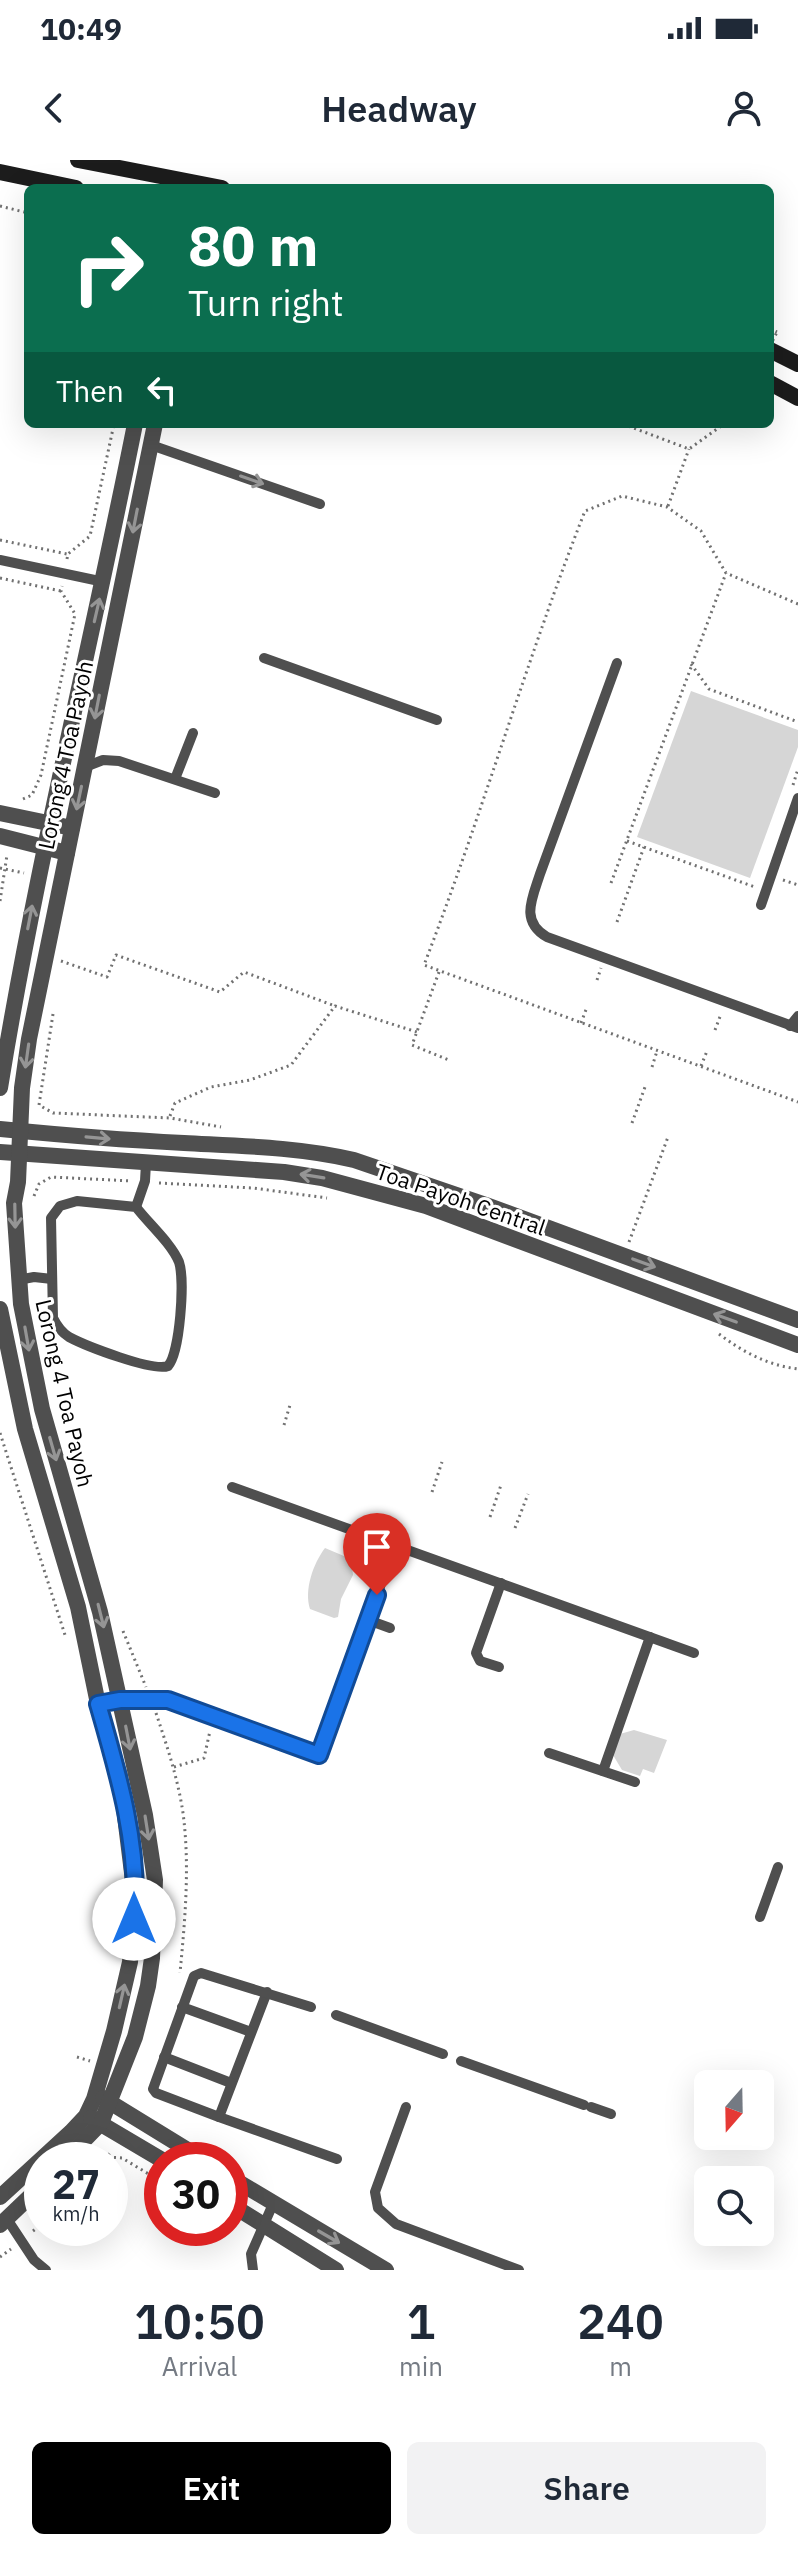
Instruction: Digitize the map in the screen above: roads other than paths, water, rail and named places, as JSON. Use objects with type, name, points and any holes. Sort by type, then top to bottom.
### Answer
[{"type":"main road","points":[[78,160],[182,184]]},
{"type":"main road","points":[[3,173],[27,184]]},
{"type":"main road","points":[[3,173],[57,184]]},
{"type":"main road","points":[[774,350],[798,364]]},
{"type":"main road","points":[[774,385],[798,398]]},
{"type":"street","name":"Lorong 4 Toa Payoh","points":[[0,1088],[49,823],[104,582],[134,428]]},
{"type":"street","name":"Lorong 4 Toa Payoh","points":[[78,2142],[94,2119],[135,2037],[148,1986],[155,1880],[145,1815],[100,1612],[42,1409],[18,1280],[14,1203],[22,1088],[29,1039],[154,428]]},
{"type":"street","points":[[0,813],[72,828]]},
{"type":"street","points":[[0,836],[67,853]]},
{"type":"street","name":"Toa Payoh Central","points":[[0,1129],[258,1148],[354,1160],[486,1205],[798,1320]]},
{"type":"street","name":"Toa Payoh Central","points":[[0,1152],[284,1172],[366,1188],[426,1206],[798,1345]]},
{"type":"street","name":"Lorong 4 Toa Payoh","points":[[0,1309],[25,1429],[78,1607],[98,1704],[120,1776],[135,1897],[130,1962],[103,2098]]},
{"type":"street","points":[[103,2098],[175,2142]]},
{"type":"street","name":"Lorong 4 Toa Payoh","points":[[0,2197],[94,2119]]},
{"type":"street","points":[[94,2119],[144,2149]]},
{"type":"street","points":[[248,2188],[386,2270]]},
{"type":"street","points":[[3,2222],[24,2202]]},
{"type":"street","points":[[248,2215],[336,2270]]},
{"type":"lane","points":[[151,445],[320,504]]},
{"type":"lane","points":[[0,560],[104,582]]},
{"type":"lane","points":[[264,658],[437,720]]},
{"type":"lane","points":[[617,663],[551,838],[532,900],[530,917],[535,930],[547,937],[727,998],[794,1027],[798,1016]]},
{"type":"lane","points":[[175,779],[193,733]]},
{"type":"lane","points":[[85,767],[103,760],[119,761],[215,793]]},
{"type":"lane","points":[[761,905],[794,794]]},
{"type":"lane","points":[[136,1207],[145,1181],[146,1163]]},
{"type":"lane","points":[[77,1201],[136,1207],[178,1262],[182,1277],[174,1360],[159,1369],[68,1336],[57,1327],[53,1318],[51,1218],[60,1206],[77,1201]]},
{"type":"lane","points":[[18,1280],[34,1277],[52,1279]]},
{"type":"lane","points":[[232,1487],[694,1653]]},
{"type":"lane","points":[[98,1704],[120,1700],[168,1700],[319,1755],[395,1545]]},
{"type":"lane","points":[[499,1667],[480,1661],[476,1653],[501,1583]]},
{"type":"lane","points":[[368,1620],[390,1628]]},
{"type":"lane","points":[[603,1771],[650,1637]]},
{"type":"lane","points":[[549,1753],[635,1782]]},
{"type":"lane","points":[[760,1917],[778,1867]]},
{"type":"lane","points":[[311,2007],[201,1973],[194,1976],[153,2085],[156,2093],[337,2159]]},
{"type":"lane","points":[[219,2117],[267,1992]]},
{"type":"lane","points":[[182,2007],[251,2032]]},
{"type":"lane","points":[[336,2015],[426,2053],[443,2054]]},
{"type":"lane","points":[[164,2057],[231,2083]]},
{"type":"lane","points":[[461,2061],[611,2114]]},
{"type":"lane","points":[[406,2107],[375,2192],[378,2208],[396,2224],[519,2270]]},
{"type":"lane","points":[[253,2270],[251,2254],[273,2204]]},
{"type":"lane","points":[[3,2222],[46,2270]]}]
